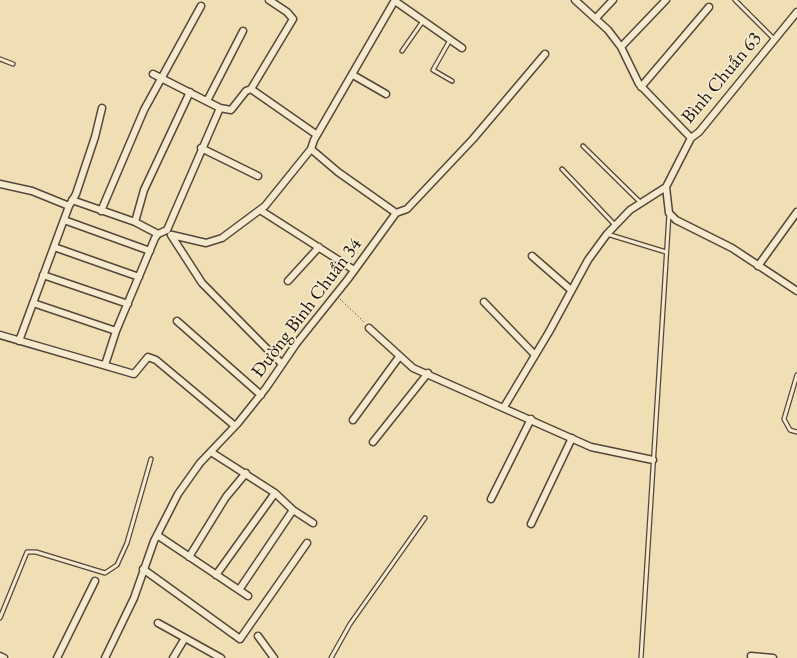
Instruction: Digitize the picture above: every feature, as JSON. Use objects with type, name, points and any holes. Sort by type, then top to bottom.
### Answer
[{"type":"street","points":[[153,74],[220,108],[231,110],[246,91],[251,90],[293,19],[287,12],[269,0]]},
{"type":"street","name":"Bình Chuẩn 63","points":[[575,0],[596,18],[621,47],[641,87],[691,138],[699,132],[797,12]]},
{"type":"street","points":[[596,18],[613,0]]},
{"type":"street","points":[[621,47],[666,0]]},
{"type":"street","points":[[0,184],[102,211],[135,222],[158,234],[170,232],[206,243],[222,238],[260,210],[311,149],[317,135],[395,1],[462,48]]},
{"type":"street","points":[[102,211],[144,110],[201,6]]},
{"type":"street","points":[[641,87],[709,7]]},
{"type":"street","points":[[208,101],[243,31]]},
{"type":"street","name":"Đường Bình Chuẩn 34","points":[[105,658],[134,598],[143,568],[157,535],[178,494],[211,452],[261,395],[282,364],[336,295],[396,213],[407,208],[473,139],[545,54]]},
{"type":"street","points":[[352,75],[386,94]]},
{"type":"street","points":[[251,90],[317,135]]},
{"type":"street","points":[[135,222],[144,190],[190,92]]},
{"type":"street","points":[[19,341],[95,137],[102,108]]},
{"type":"street","points":[[170,232],[201,148],[220,108]]},
{"type":"street","points":[[504,407],[571,290],[607,234],[614,224],[640,203],[666,187],[691,138]]},
{"type":"street","points":[[201,148],[258,176]]},
{"type":"street","points":[[311,149],[338,172],[396,213]]},
{"type":"street","points":[[666,187],[669,213],[676,220],[713,238],[797,291]]},
{"type":"street","points":[[260,210],[354,270]]},
{"type":"street","points":[[758,266],[797,212]]},
{"type":"street","points":[[64,220],[150,251]]},
{"type":"street","points":[[170,232],[202,283],[282,364]]},
{"type":"street","points":[[105,365],[116,331],[158,234]]},
{"type":"street","points":[[54,247],[139,277]]},
{"type":"street","points":[[288,281],[318,247]]},
{"type":"street","points":[[532,256],[571,290]]},
{"type":"street","points":[[44,275],[128,304]]},
{"type":"street","points":[[484,302],[535,355]]},
{"type":"street","points":[[33,303],[116,331]]},
{"type":"street","points":[[177,322],[261,395]]},
{"type":"street","points":[[370,328],[413,368],[591,447],[653,460]]},
{"type":"street","points":[[0,335],[134,374],[148,357],[156,360],[235,426]]},
{"type":"street","points":[[354,420],[399,357]]},
{"type":"street","points":[[374,442],[428,374]]},
{"type":"street","points":[[491,499],[531,419]]},
{"type":"street","points":[[531,524],[572,438]]},
{"type":"street","points":[[211,452],[275,493],[293,510],[313,523]]},
{"type":"street","points":[[189,557],[226,498],[246,473]]},
{"type":"street","points":[[216,575],[275,493]]},
{"type":"street","points":[[239,590],[293,510]]},
{"type":"street","points":[[157,535],[248,596]]},
{"type":"street","points":[[143,568],[240,639],[307,544]]},
{"type":"street","points":[[57,658],[95,581]]},
{"type":"street","points":[[158,623],[222,658]]},
{"type":"street","points":[[258,636],[274,658]]},
{"type":"street","points":[[173,658],[185,638]]},
{"type":"street","points":[[0,656],[4,658]]},
{"type":"street","points":[[751,656],[773,658]]},
{"type":"lane","points":[[735,0],[774,39]]},
{"type":"lane","points":[[402,51],[423,21]]},
{"type":"lane","points":[[450,40],[434,70],[452,81]]},
{"type":"lane","points":[[0,60],[13,64]]},
{"type":"lane","points":[[583,146],[640,203]]},
{"type":"lane","points":[[562,169],[614,224]]},
{"type":"lane","points":[[641,658],[669,213]]},
{"type":"lane","points":[[607,234],[666,252]]},
{"type":"lane","points":[[797,375],[784,419],[790,430],[797,432]]},
{"type":"lane","points":[[0,618],[27,552],[36,552],[105,572],[117,565],[127,542],[151,459]]},
{"type":"lane","points":[[330,658],[350,624],[425,518]]},
{"type":"path","points":[[336,295],[370,328]]}]
